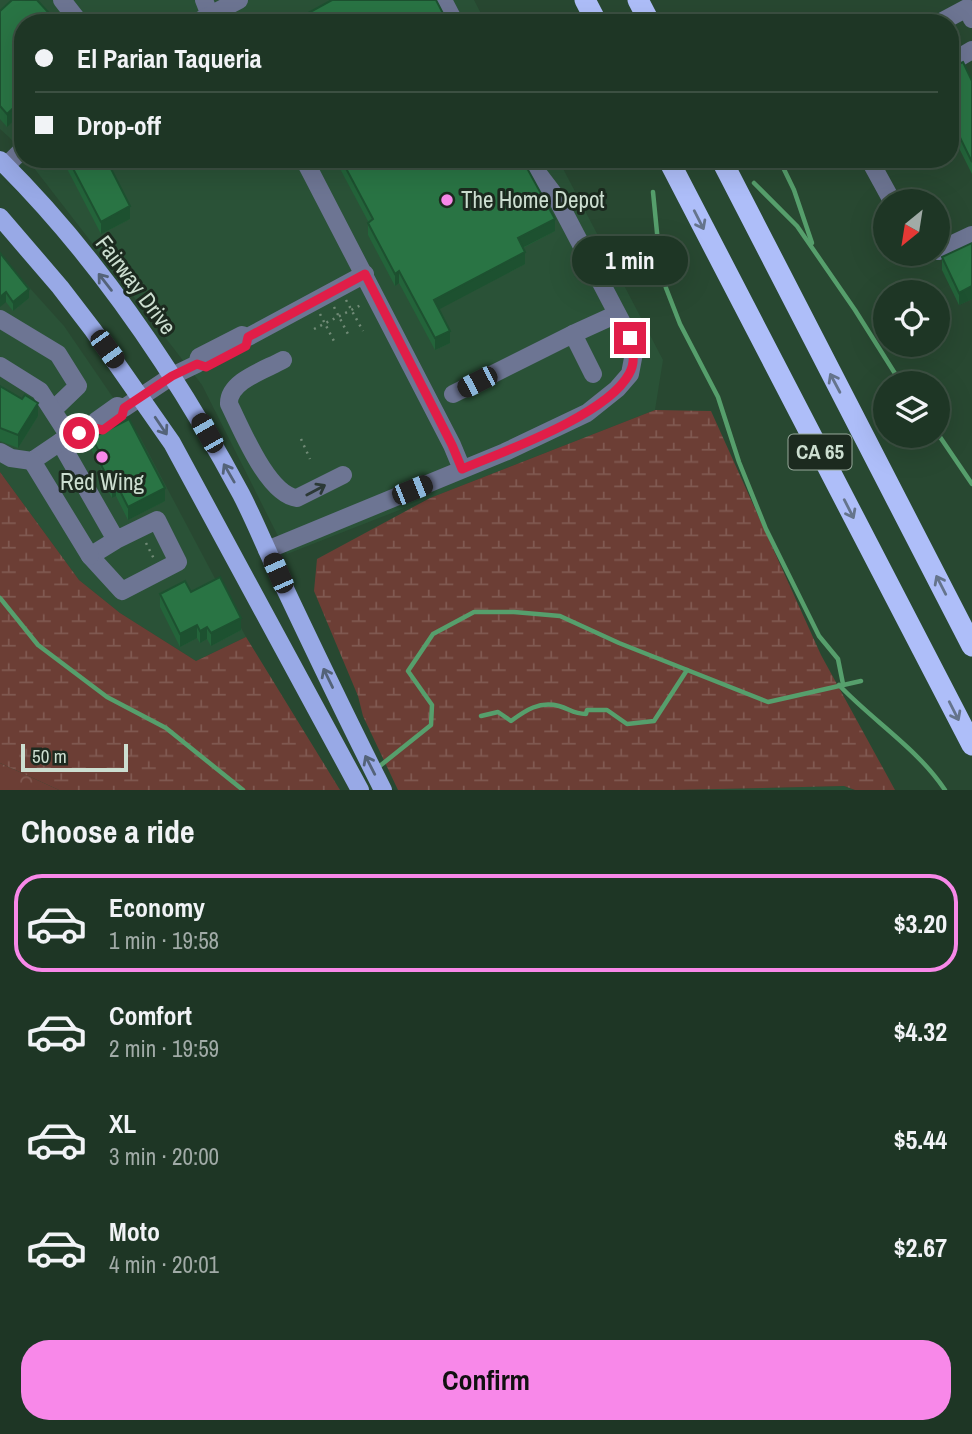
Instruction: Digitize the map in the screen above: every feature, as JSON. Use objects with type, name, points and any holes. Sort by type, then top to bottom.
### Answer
[{"type":"highway","name":"CA 65","points":[[673,168],[972,745]]},
{"type":"highway","name":"CA 65","points":[[725,168],[972,646]]},
{"type":"main road","name":"Fairway Drive","points":[[3,163],[99,274],[172,376],[240,493],[383,790]]},
{"type":"main road","points":[[0,217],[60,287],[141,396],[184,463],[360,790]]},
{"type":"lane","points":[[62,0],[73,14]]},
{"type":"lane","points":[[207,14],[239,0]]},
{"type":"lane","points":[[309,168],[365,274],[462,469]]},
{"type":"lane","points":[[267,550],[462,469],[587,412],[617,389],[630,374],[634,354],[630,338],[556,197],[534,168]]},
{"type":"lane","points":[[874,168],[885,189]]},
{"type":"lane","points":[[950,245],[972,235]]},
{"type":"lane","points":[[0,452],[11,458],[32,461],[65,439],[94,428],[96,421],[117,406],[124,408],[172,376],[197,364],[199,357],[242,335],[248,337],[365,274]]},
{"type":"lane","points":[[453,394],[617,313]]},
{"type":"lane","points":[[0,318],[58,354],[78,386],[53,410]]},
{"type":"lane","points":[[573,334],[593,374]]},
{"type":"lane","points":[[285,365],[237,385],[231,392],[229,401],[262,470],[282,493],[297,498],[343,475]]},
{"type":"lane","points":[[0,366],[40,391],[53,410],[116,540]]},
{"type":"lane","points":[[32,461],[90,556],[122,591],[178,562],[157,520],[90,556]]},
{"type":"path","points":[[106,170],[110,168]]},
{"type":"path","points":[[327,294],[352,310],[363,331]]},
{"type":"path","points":[[327,294],[350,338]]},
{"type":"path","points":[[327,294],[324,324],[335,345]]},
{"type":"path","points":[[314,329],[376,297]]},
{"type":"path","points":[[301,439],[310,458]]},
{"type":"path","points":[[139,529],[161,571]]},
{"type":"shaded area","points":[[0,0],[474,0],[481,14],[14,14],[14,143],[0,129]]},
{"type":"shaded area","points":[[34,168],[563,168],[663,360],[655,410],[287,554],[202,385]]},
{"type":"shaded area","points":[[0,255],[64,326],[140,437],[246,637],[196,661],[120,613],[79,580],[0,472]]},
{"type":"shaded area","points":[[844,786],[855,790],[675,790]]},
{"type":"green space","points":[[655,410],[711,411],[821,655],[895,790],[855,790],[844,786],[675,790],[398,790],[363,716],[358,696],[314,591],[317,559],[430,498]]},
{"type":"green space","points":[[0,472],[79,580],[120,613],[196,661],[246,637],[340,790],[59,790],[0,763]]},
{"type":"green space","points":[[0,763],[59,790],[0,790]]},
{"type":"building","points":[[12,0],[37,0],[50,14],[14,14],[14,107],[7,114],[0,106],[0,11]]},
{"type":"building","points":[[332,0],[436,0],[443,14],[306,14]]},
{"type":"building","points":[[963,62],[972,81],[972,162],[959,135],[959,64]]},
{"type":"building","points":[[73,168],[111,168],[130,206],[101,222]]},
{"type":"building","name":"The Home Depot","points":[[346,168],[527,168],[555,219],[518,238],[525,252],[434,300],[450,331],[435,338],[399,271],[395,274],[368,223],[373,219]]},
{"type":"building","points":[[972,243],[972,286],[959,293],[946,266],[950,266],[950,253]]},
{"type":"building","points":[[0,253],[29,289],[13,302],[6,292],[0,297]]},
{"type":"building","points":[[0,386],[22,399],[25,395],[38,403],[18,435],[0,428]]},
{"type":"building","points":[[129,419],[165,488],[128,507],[116,483],[112,485],[101,465],[105,463],[92,438]]},
{"type":"building","points":[[220,577],[241,618],[211,633],[207,627],[200,631],[197,625],[180,634],[160,594],[185,581],[191,592]]},
{"type":"waterway","points":[[783,168],[812,243]]},
{"type":"waterway","points":[[754,183],[797,226],[893,371]]},
{"type":"waterway","points":[[653,192],[660,263],[666,288],[680,324],[718,397],[739,462],[766,529],[819,636],[838,659],[843,684]]},
{"type":"waterway","points":[[948,448],[972,484]]},
{"type":"waterway","points":[[0,598],[38,645],[107,697],[166,728],[243,790]]},
{"type":"waterway","points":[[376,769],[431,725],[432,705],[408,671],[433,634],[474,612],[560,616],[619,643],[768,702],[861,681]]},
{"type":"waterway","points":[[481,716],[498,712],[511,721],[533,708],[552,705],[582,714],[586,714],[587,710],[607,710],[627,724],[654,721],[687,670]]},
{"type":"waterway","points":[[839,685],[908,748],[945,790]]},
{"type":"place","name":"The Home Depot","points":[[447,200]]},
{"type":"place","name":"Red Wing","points":[[102,457]]},
{"type":"route","points":[[79,433],[94,428],[103,430],[122,416],[124,408],[172,376],[197,364],[206,367],[246,346],[248,337],[365,274],[462,469],[505,452],[587,412],[617,389],[630,374],[633,364],[634,354],[630,338]]}]
